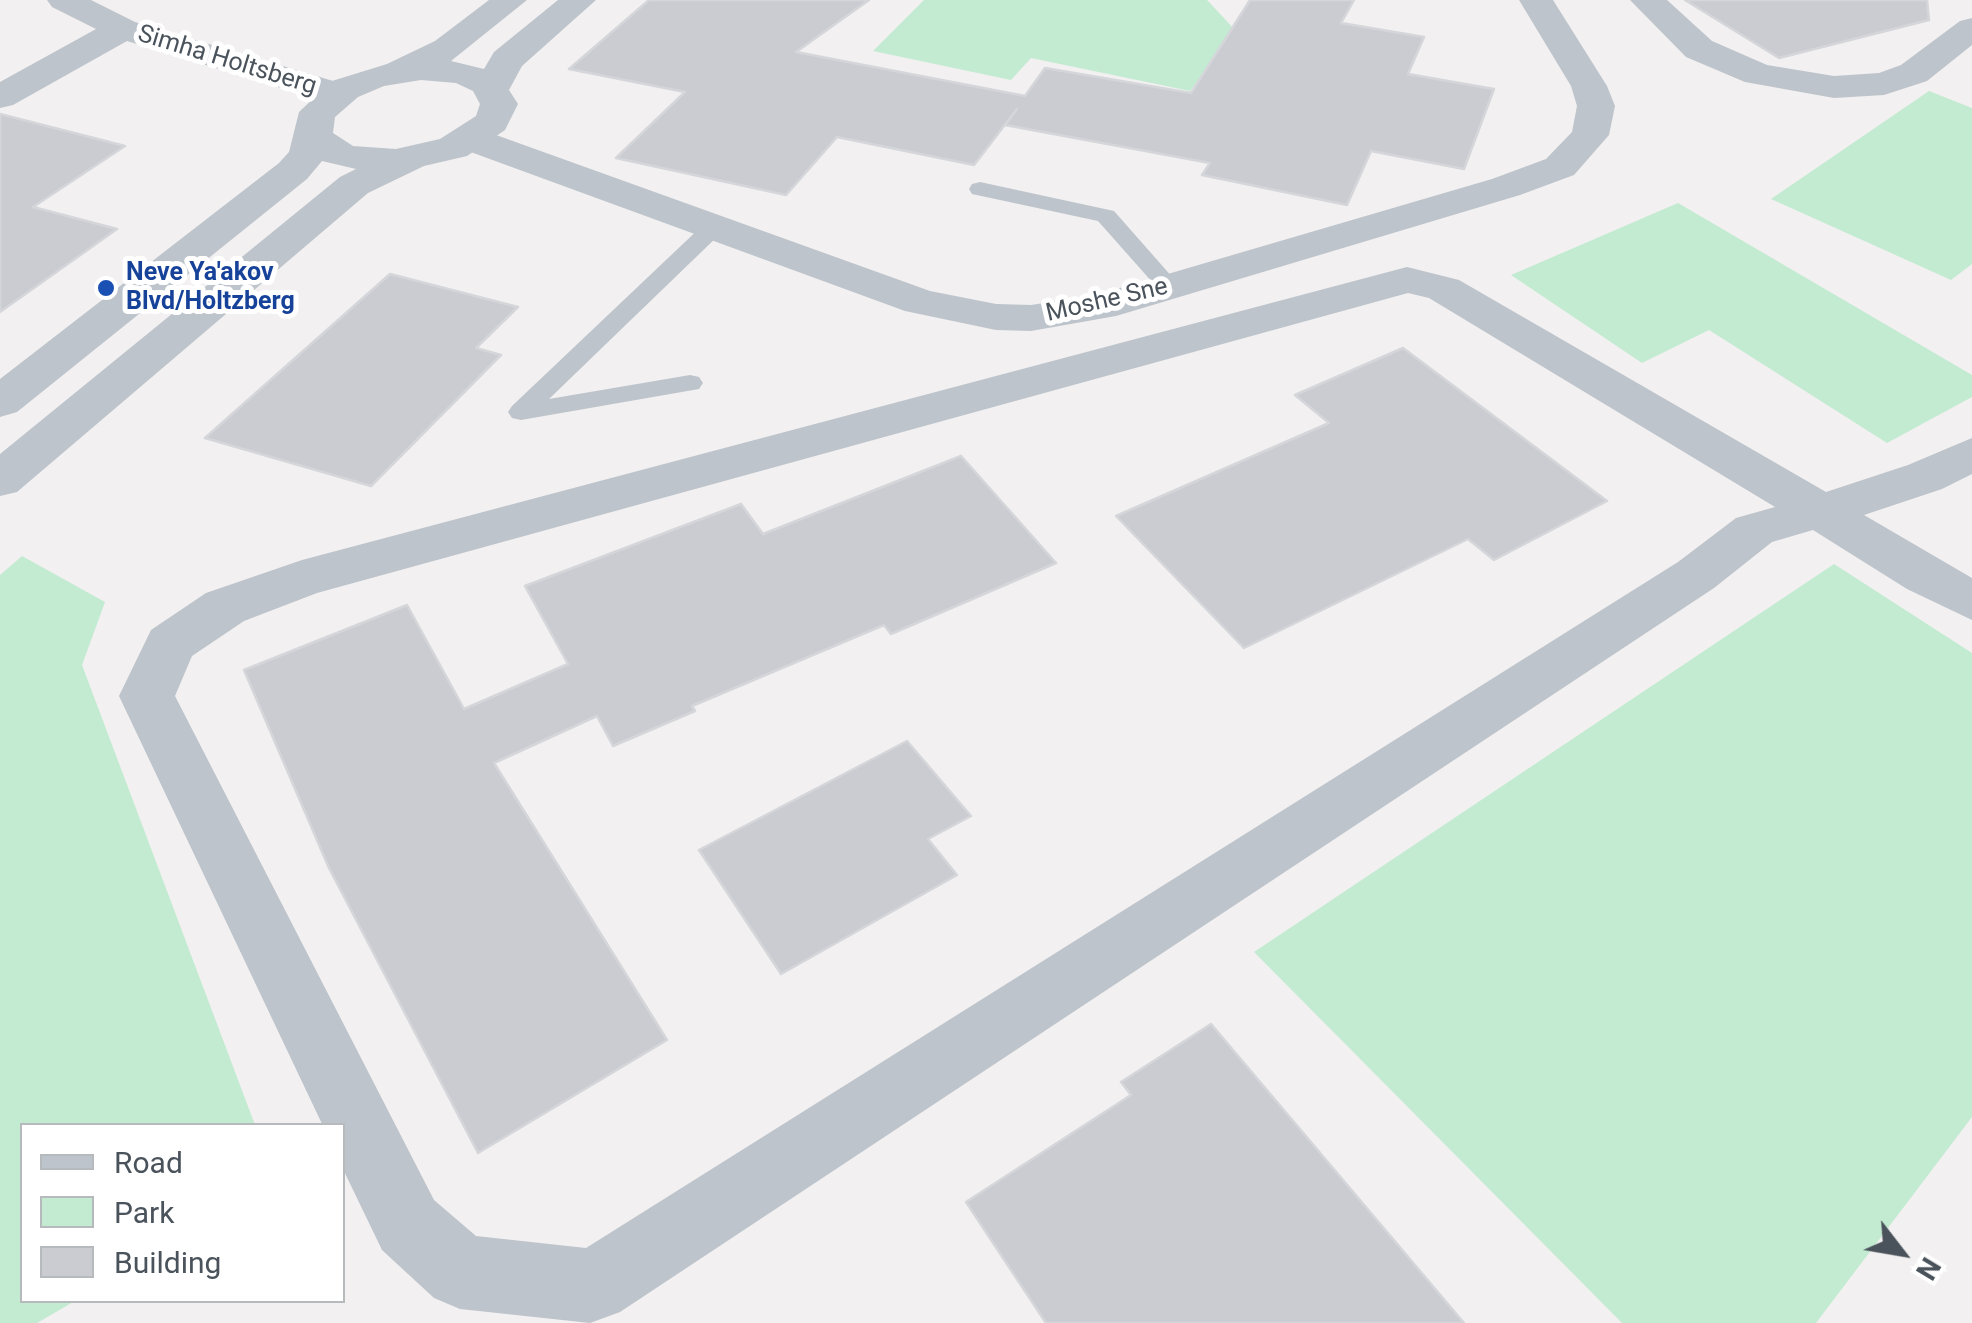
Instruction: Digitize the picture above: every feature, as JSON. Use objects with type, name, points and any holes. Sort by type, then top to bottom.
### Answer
[{"type":"street","name":"Simha Holtsberg","points":[[66,0],[123,29],[336,94]]},
{"type":"street","points":[[492,88],[500,66],[579,0]]},
{"type":"street","name":"Moshe Sne","points":[[471,140],[920,302],[996,317],[1031,318],[1101,307],[1506,187],[1560,166],[1590,135],[1596,106],[1536,0]]},
{"type":"street","points":[[1647,0],[1700,49],[1758,74],[1834,87],[1884,84],[1914,73],[1972,28]]},
{"type":"street","points":[[0,402],[293,171],[306,155],[318,112],[336,94],[448,49],[508,1]]},
{"type":"street","points":[[0,97],[123,29]]},
{"type":"street","points":[[0,480],[354,185],[409,160],[471,140],[496,116],[499,104],[492,88],[454,72],[398,72]]},
{"type":"street","points":[[314,136],[330,151],[348,158],[409,160]]},
{"type":"street","points":[[1972,454],[1925,477],[1820,511],[1754,530],[1696,575],[594,1286],[460,1272],[408,1225],[147,696],[170,644],[224,607],[302,579],[1407,280],[1444,289],[1820,511],[1972,601]]},
{"type":"lane","points":[[980,189],[1106,216],[1169,287]]},
{"type":"lane","points":[[690,383],[521,412],[713,228]]},
{"type":"green space","points":[[924,0],[1207,0],[1237,32],[1190,91],[1031,58],[1011,80],[873,51]]},
{"type":"green space","points":[[1929,91],[1972,108],[1972,264],[1951,280],[1771,199]]},
{"type":"green space","points":[[1678,203],[1972,375],[1972,397],[1887,443],[1709,330],[1642,363],[1511,275]]},
{"type":"green space","points":[[22,556],[105,602],[82,665],[254,1123],[20,1123],[20,1303],[72,1303],[37,1323],[0,1323],[0,575]]},
{"type":"green space","points":[[1834,564],[1972,653],[1972,1117],[1816,1323],[1622,1323],[1254,952]]},
{"type":"building","points":[[649,0],[869,0],[796,52],[1025,96],[1045,68],[1191,93],[1250,0],[1354,0],[1341,23],[1424,37],[1408,74],[1494,89],[1464,169],[1371,151],[1347,205],[1202,175],[1210,163],[1005,125],[1017,109],[974,165],[837,137],[786,195],[616,158],[685,92],[569,69]]},
{"type":"building","points":[[1685,0],[1927,0],[1929,20],[1779,58]]},
{"type":"building","points":[[0,114],[125,146],[33,207],[117,229],[0,312]]},
{"type":"building","points":[[390,274],[518,307],[476,348],[501,355],[371,486],[205,438]]},
{"type":"building","points":[[1403,348],[1607,501],[1494,560],[1468,539],[1244,648],[1116,516],[1329,423],[1295,395]]},
{"type":"building","points":[[961,456],[1056,563],[891,634],[884,625],[692,706],[695,711],[613,746],[597,716],[494,763],[667,1040],[478,1153],[329,868],[244,670],[407,605],[464,709],[568,664],[525,586],[741,504],[763,534]]},
{"type":"building","points":[[907,741],[971,816],[928,839],[957,875],[781,974],[699,850]]},
{"type":"building","points":[[1211,1024],[1464,1323],[1046,1323],[966,1202],[1131,1095],[1121,1082]]},
{"type":"place","name":"Neve Ya'akov Blvd/Holtzberg","points":[[106,288]]}]
